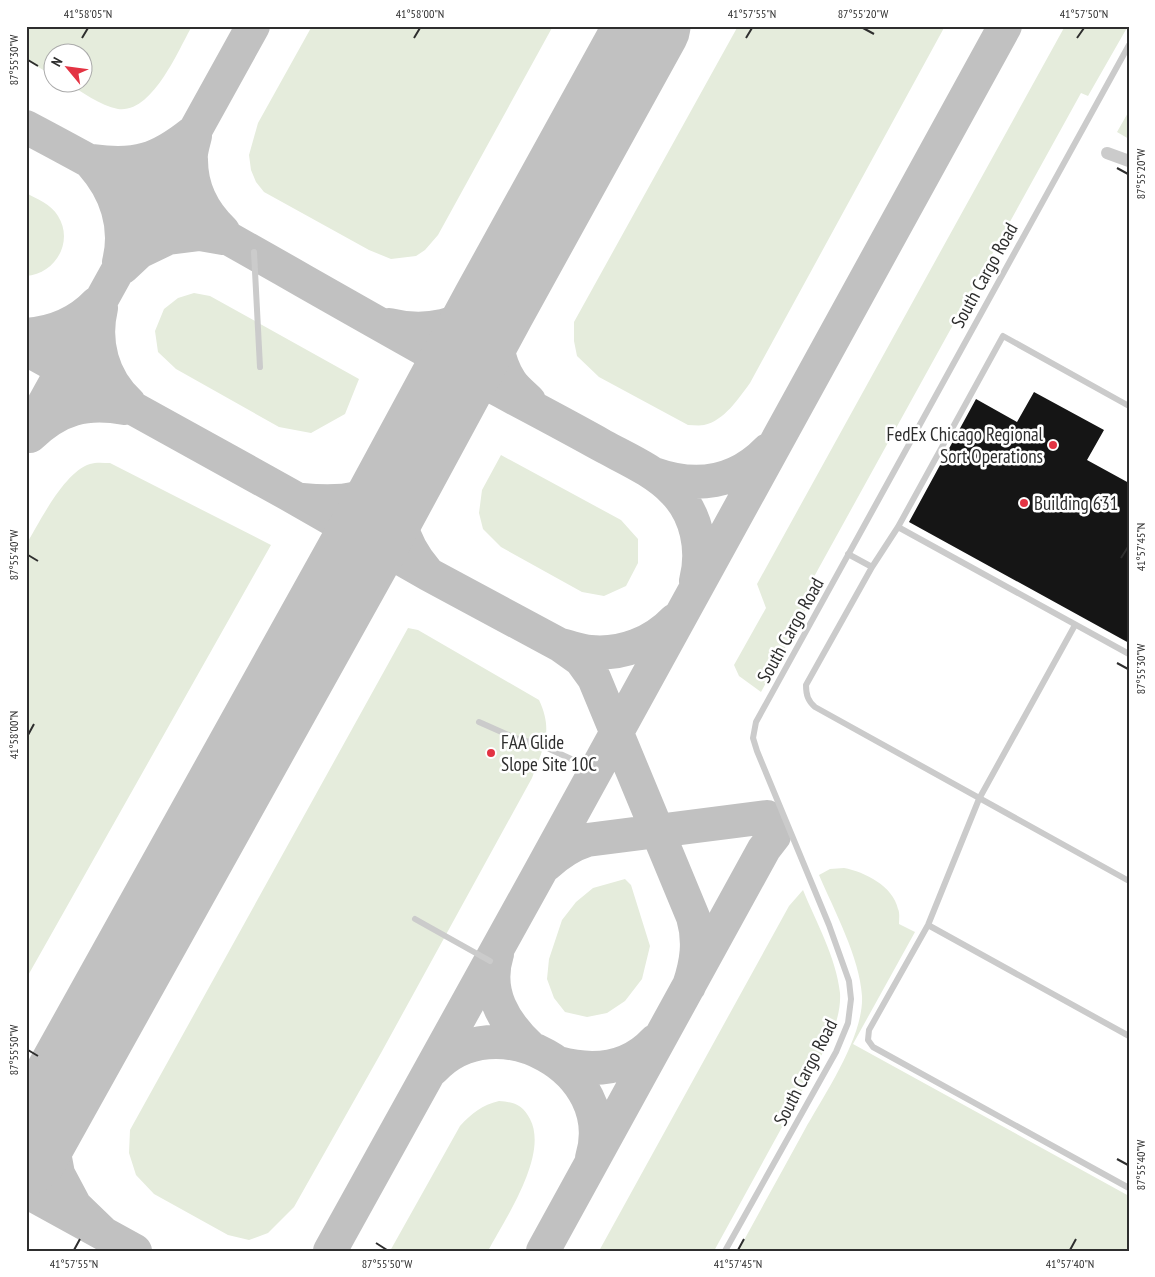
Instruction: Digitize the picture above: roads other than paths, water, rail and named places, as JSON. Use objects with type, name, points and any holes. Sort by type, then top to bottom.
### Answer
[{"type":"street","points":[[1107,152],[1129,161]]},
{"type":"lane","name":"South Cargo Road","points":[[725,1251],[836,1052],[848,1022],[851,999],[849,981],[829,925],[756,751],[754,738],[756,722],[1129,45]]},
{"type":"lane","points":[[254,252],[260,367]]},
{"type":"lane","points":[[1129,406],[1003,336],[898,527],[872,567],[806,685],[806,694],[809,702],[815,707],[1129,881]]},
{"type":"lane","points":[[898,527],[1129,654]]},
{"type":"lane","points":[[848,554],[872,567]]},
{"type":"lane","points":[[1075,625],[979,798],[928,924],[869,1030],[868,1040],[873,1047],[1129,1188]]},
{"type":"lane","points":[[479,722],[515,738],[543,746],[595,770]]},
{"type":"lane","points":[[415,919],[490,961]]},
{"type":"lane","points":[[928,924],[1129,1036]]},
{"type":"place","name":"FedEx Chicago Regional Sort Operations","points":[[1053,445]]},
{"type":"place","name":"Building 631","points":[[1024,503]]},
{"type":"place","name":"FAA Glide Slope Site 10C","points":[[491,753]]}]
